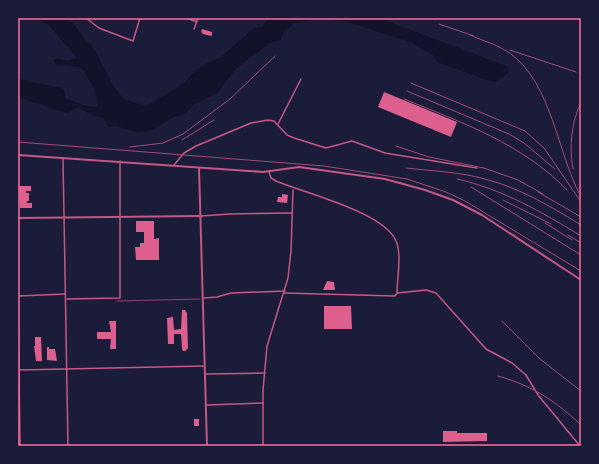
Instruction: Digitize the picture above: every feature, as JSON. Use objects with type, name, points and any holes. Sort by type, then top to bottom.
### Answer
[{"type":"street","points":[[86,18],[99,28],[133,41],[140,18]]},
{"type":"street","points":[[187,18],[197,22]]},
{"type":"street","points":[[194,29],[198,18]]},
{"type":"street","points":[[278,124],[301,79]]},
{"type":"street","points":[[174,165],[186,151],[231,131],[261,120],[274,121],[287,135],[326,148],[331,148],[347,141],[352,141],[385,153],[477,168]]},
{"type":"street","points":[[18,155],[120,161],[256,172],[269,172],[299,167],[385,179],[426,190],[453,200],[482,215],[581,280]]},
{"type":"street","points":[[63,158],[68,446]]},
{"type":"street","points":[[66,299],[120,298],[120,161]]},
{"type":"street","points":[[199,168],[208,446]]},
{"type":"street","points":[[269,172],[271,178],[276,181],[293,189],[346,206],[390,232],[399,250],[397,293]]},
{"type":"street","points":[[263,446],[263,403],[268,343],[284,292],[291,256],[293,189]]},
{"type":"street","points":[[18,218],[201,216],[292,213]]},
{"type":"street","points":[[204,298],[216,298],[231,292],[284,292],[395,296],[397,293],[426,290],[436,293],[486,349],[512,363],[526,375],[538,395],[580,446]]},
{"type":"street","points":[[20,446],[18,296],[65,294]]},
{"type":"street","points":[[19,370],[205,366]]},
{"type":"street","points":[[206,374],[265,372]]},
{"type":"street","points":[[206,405],[263,403]]},
{"type":"path","points":[[117,301],[200,299]]},
{"type":"shaded area","points":[[35,18],[67,18],[71,21],[96,52],[114,87],[124,99],[141,105],[150,104],[183,84],[195,71],[209,62],[220,58],[254,28],[262,27],[269,18],[379,18],[509,67],[508,73],[495,82],[437,62],[434,56],[413,43],[344,21],[318,19],[294,23],[283,33],[281,40],[269,43],[255,55],[251,56],[234,71],[219,91],[212,96],[194,104],[185,114],[174,117],[153,130],[138,132],[116,126],[108,127],[103,117],[93,116],[78,107],[67,113],[18,97],[18,79],[61,88],[64,90],[65,98],[77,103],[97,107],[97,98],[91,83],[83,70],[80,67],[56,65],[53,60],[58,58],[66,61],[77,58],[48,24]]},
{"type":"building","points":[[202,29],[212,32],[212,35],[203,34],[201,32]]},
{"type":"building","points":[[384,92],[457,122],[451,137],[378,107]]},
{"type":"building","points":[[19,186],[31,186],[31,191],[26,191],[26,193],[29,193],[29,201],[27,201],[27,203],[32,203],[32,208],[20,208]]},
{"type":"building","points":[[282,194],[288,195],[287,203],[277,202],[278,197],[282,197]]},
{"type":"building","points":[[136,221],[154,221],[154,239],[159,238],[159,260],[136,260],[135,247],[140,247],[140,243],[144,243],[144,232],[136,232]]},
{"type":"building","points":[[327,281],[334,282],[335,290],[323,290]]},
{"type":"building","points":[[324,306],[351,306],[352,329],[324,329]]},
{"type":"building","points":[[182,310],[185,310],[187,313],[188,349],[186,349],[186,351],[183,351],[182,349],[181,334],[174,334],[174,344],[168,344],[167,318],[173,317],[174,330],[181,329]]},
{"type":"building","points":[[109,321],[116,321],[116,349],[110,349],[111,339],[97,339],[97,332],[111,332]]},
{"type":"building","points":[[35,337],[41,337],[42,361],[36,361],[34,346]]},
{"type":"building","points":[[47,347],[49,347],[49,349],[55,349],[57,361],[47,360]]},
{"type":"building","points":[[194,419],[199,419],[199,426],[194,426]]},
{"type":"building","points":[[443,431],[457,431],[457,433],[487,433],[487,441],[443,442]]},
{"type":"railway","points":[[439,24],[474,36]]},
{"type":"railway","points":[[470,35],[506,51],[525,67],[536,83],[545,101],[572,178],[580,195]]},
{"type":"railway","points":[[510,50],[576,72]]},
{"type":"railway","points":[[130,147],[163,143],[183,134],[230,99],[275,56]]},
{"type":"railway","points":[[411,83],[525,131],[544,148],[581,202]]},
{"type":"railway","points":[[407,91],[509,134],[524,143],[555,169]]},
{"type":"railway","points":[[404,99],[447,116],[511,147],[550,174],[567,190]]},
{"type":"railway","points":[[573,169],[571,143],[573,127],[581,102]]},
{"type":"railway","points":[[182,140],[214,120]]},
{"type":"railway","points":[[18,142],[324,166],[407,179],[446,192],[465,201],[581,271]]},
{"type":"railway","points":[[396,146],[429,157],[484,168],[518,180],[543,194]]},
{"type":"railway","points":[[406,168],[466,175],[498,183],[523,192],[581,225]]},
{"type":"railway","points":[[457,179],[474,183],[506,195],[552,218],[581,236]]},
{"type":"railway","points":[[471,187],[581,255]]},
{"type":"railway","points":[[538,192],[581,217]]},
{"type":"railway","points":[[503,200],[551,224]]},
{"type":"railway","points":[[545,223],[572,240]]},
{"type":"railway","points":[[568,235],[581,243]]},
{"type":"railway","points":[[502,321],[540,359],[581,391]]},
{"type":"railway","points":[[498,376],[532,389],[552,401],[580,424]]}]
